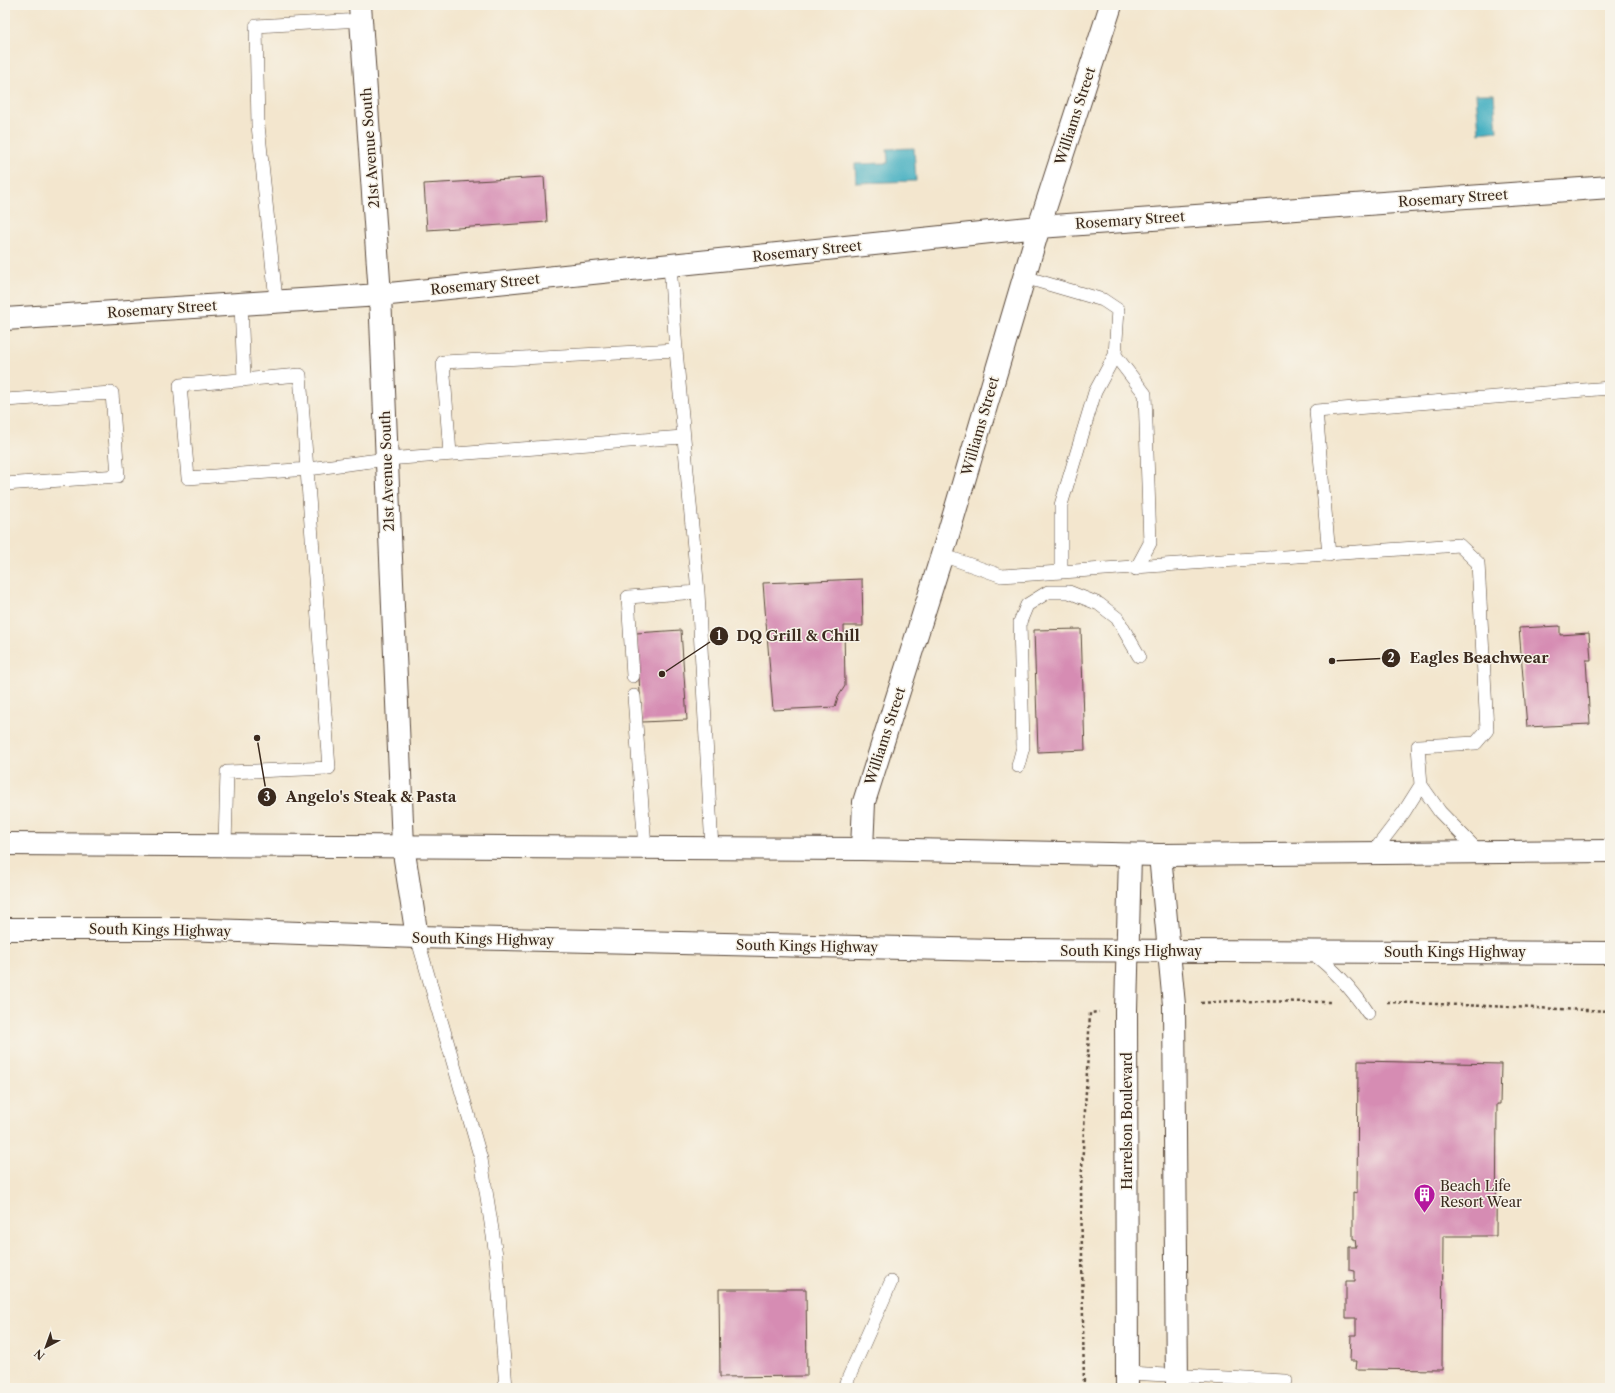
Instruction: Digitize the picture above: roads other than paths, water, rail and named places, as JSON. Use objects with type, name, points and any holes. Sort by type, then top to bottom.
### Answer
[{"type":"main road","name":"Williams Street","points":[[862,850],[864,802],[942,555],[1039,226],[1111,5]]},
{"type":"main road","name":"21st Avenue South","points":[[360,12],[380,295],[404,846],[417,937]]},
{"type":"main road","name":"Rosemary Street","points":[[5,319],[241,304],[276,300],[380,295],[1039,226],[1610,187]]},
{"type":"main road","points":[[5,844],[712,848],[1160,855],[1610,851]]},
{"type":"main road","name":"Harrelson Boulevard","points":[[1127,1381],[1128,950],[1130,854]]},
{"type":"main road","points":[[1160,855],[1174,1005],[1177,1382]]},
{"type":"main road","name":"South Kings Highway","points":[[5,929],[183,929],[417,937],[988,950],[1610,953]]},
{"type":"lane","points":[[276,300],[258,125],[256,26],[360,12]]},
{"type":"lane","points":[[670,265],[683,437],[698,592],[712,848]]},
{"type":"lane","points":[[1024,277],[1103,300],[1118,310],[1115,355],[1095,392],[1061,505],[1061,572]]},
{"type":"lane","points":[[241,304],[244,380]]},
{"type":"lane","points":[[450,454],[443,362],[676,350]]},
{"type":"lane","points":[[1115,355],[1145,394],[1150,543],[1136,569]]},
{"type":"lane","points":[[225,845],[227,772],[329,768],[308,469],[300,375],[180,385],[188,478],[308,469],[387,459],[683,437]]},
{"type":"lane","points":[[1329,555],[1316,411],[1610,388]]},
{"type":"lane","points":[[5,400],[112,392],[118,476],[5,484]]},
{"type":"lane","points":[[942,555],[1002,576],[1136,569],[1459,546],[1478,563],[1487,730],[1476,743],[1418,746],[1420,785],[1404,812],[1372,854]]},
{"type":"lane","points":[[633,676],[628,597],[698,592]]},
{"type":"lane","points":[[1018,766],[1023,747],[1020,622],[1027,605],[1048,592],[1069,592],[1099,604],[1117,618],[1139,656]]},
{"type":"lane","points":[[634,696],[645,848]]},
{"type":"lane","points":[[1420,785],[1440,812],[1479,852]]},
{"type":"lane","points":[[417,937],[481,1159],[496,1255],[506,1388]]},
{"type":"lane","points":[[1311,952],[1342,978],[1368,1013]]},
{"type":"lane","points":[[844,1388],[891,1282]]},
{"type":"lane","points":[[1127,1381],[1286,1381]]},
{"type":"water","points":[[1476,94],[1494,94],[1497,131],[1479,133]]},
{"type":"water","points":[[914,148],[916,181],[856,183],[855,164],[888,163],[887,149]]},
{"type":"place","name":"Eagles Beachwear","points":[[1332,661]]},
{"type":"place","name":"DQ Grill & Chill","points":[[662,674]]},
{"type":"place","name":"Angelo's Steak & Pasta","points":[[257,738]]},
{"type":"place","name":"Beach Life Resort Wear","points":[[1425,1214]]}]
